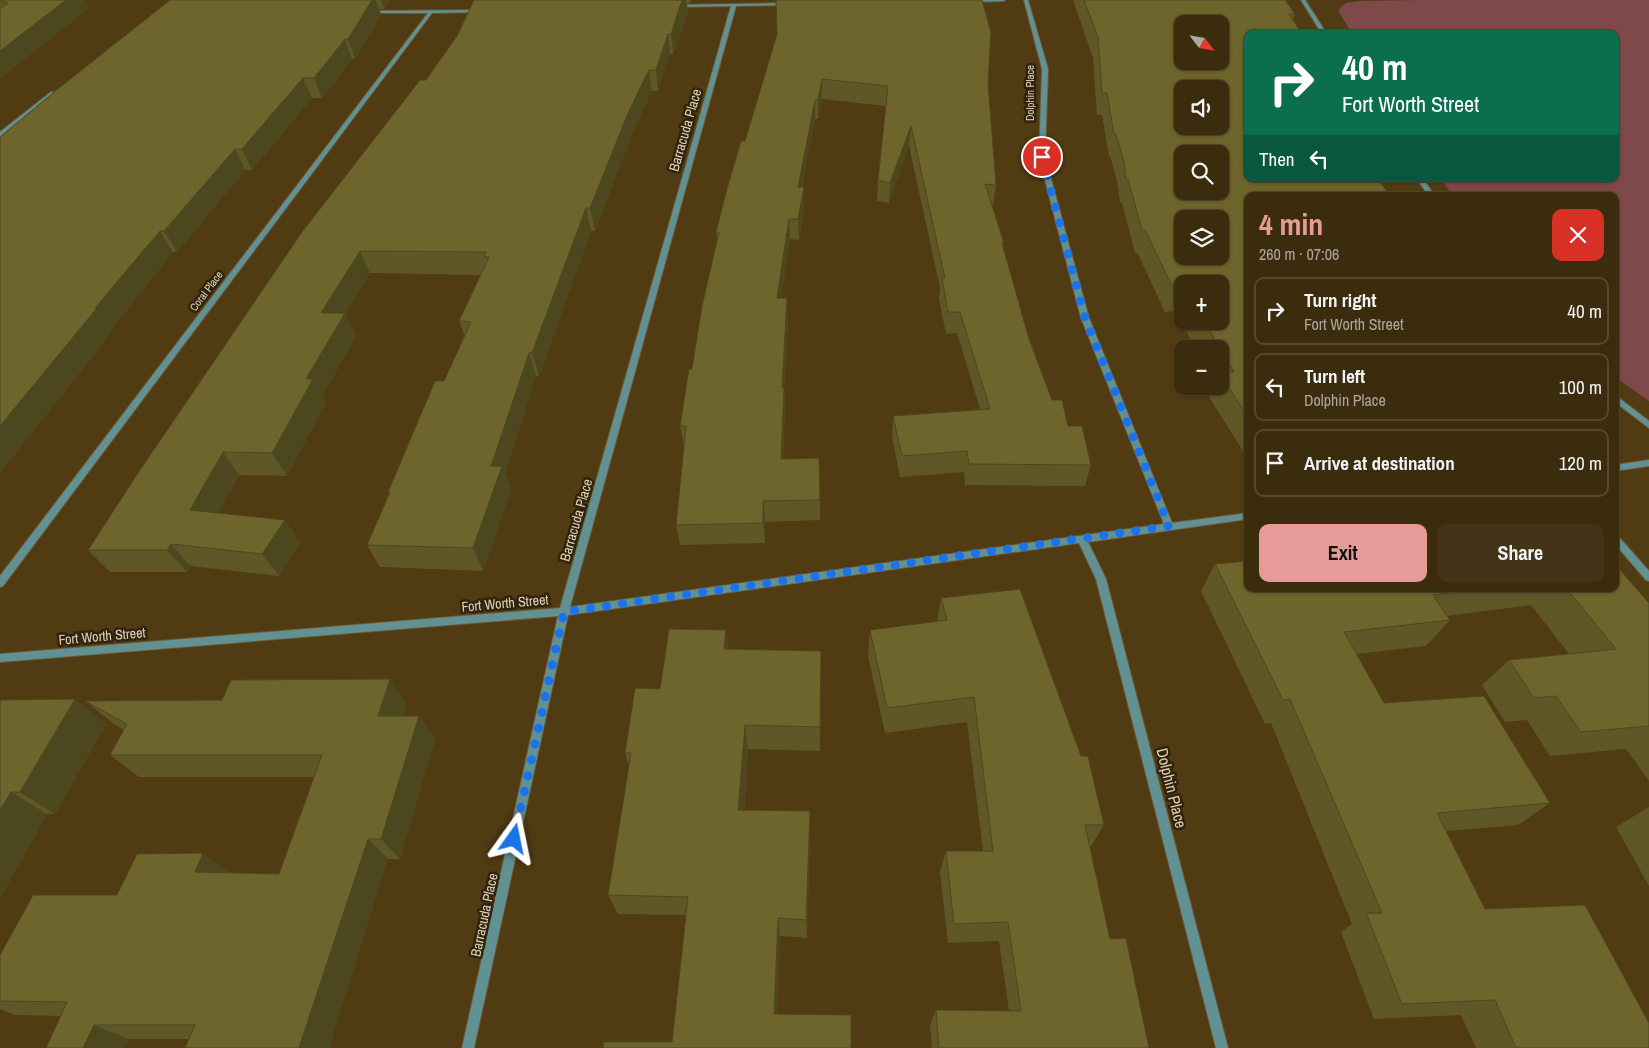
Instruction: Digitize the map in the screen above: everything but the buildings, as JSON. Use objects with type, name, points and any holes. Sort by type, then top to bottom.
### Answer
[{"type":"street","points":[[963,1],[1003,0]]},
{"type":"street","name":"Dolphin Place","points":[[1026,0],[1045,69],[1042,157],[1085,318],[1169,526]]},
{"type":"street","points":[[1303,0],[1322,30]]},
{"type":"street","points":[[675,6],[794,4]]},
{"type":"street","name":"Barracuda Place","points":[[468,1048],[564,612],[734,5]]},
{"type":"street","points":[[363,12],[430,13],[489,11]]},
{"type":"street","name":"Coral Place","points":[[0,583],[430,13]]},
{"type":"street","points":[[0,135],[55,92]]},
{"type":"street","points":[[1619,401],[1649,425]]},
{"type":"street","points":[[1619,467],[1649,463]]},
{"type":"street","name":"Fort Worth Street","points":[[0,658],[564,612],[1244,517]]},
{"type":"street","name":"Dolphin Place","points":[[1082,539],[1101,579],[1222,1048]]},
{"type":"street","points":[[1619,543],[1649,577]]},
{"type":"shaded area","points":[[1649,0],[1649,401],[1619,380],[1619,192],[1450,192],[1443,182],[1619,182],[1619,30],[1350,30],[1338,10],[1346,3],[1359,1]]},
{"type":"route","points":[[514,839],[564,612],[1169,526],[1085,318],[1042,157]]}]
